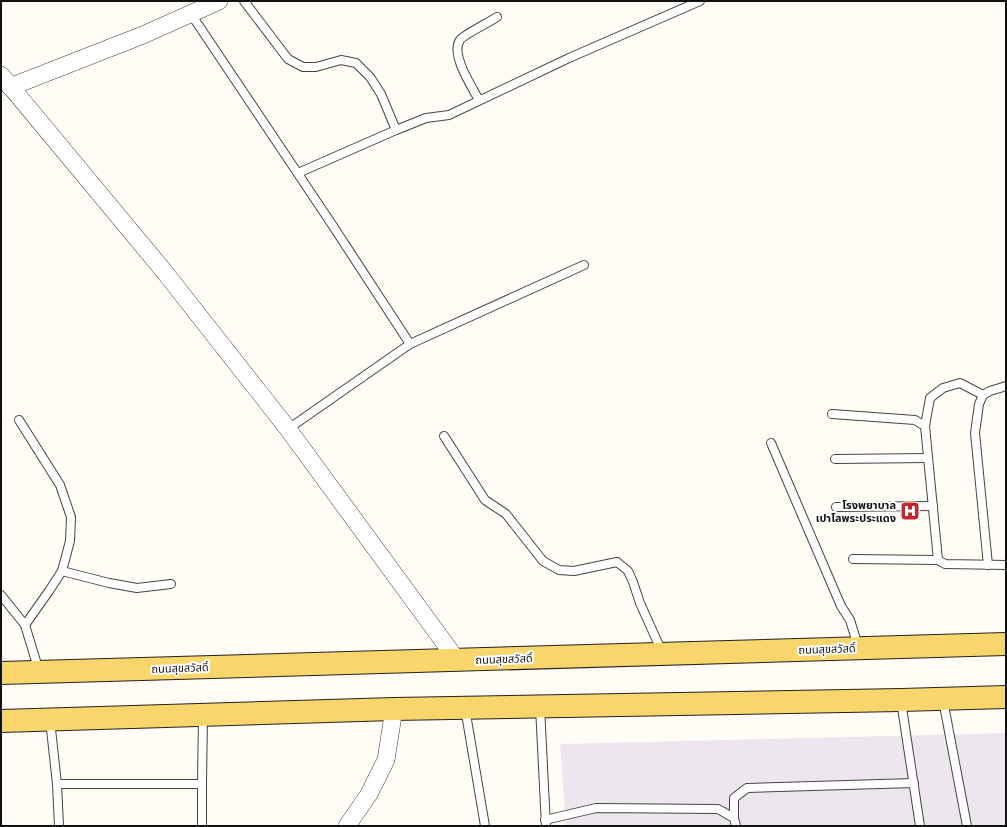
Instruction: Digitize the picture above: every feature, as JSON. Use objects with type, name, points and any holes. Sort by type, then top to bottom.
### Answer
[{"type":"main road","name":"ถนนสุขสวัสดิ์","points":[[1,673],[1006,644]]},
{"type":"main road","points":[[1,721],[394,709],[1006,698]]},
{"type":"street","points":[[219,1],[194,8],[143,35],[6,81],[163,270],[288,429],[457,660]]},
{"type":"street","points":[[347,826],[369,794],[386,760],[394,709]]},
{"type":"lane","points":[[244,1],[288,59],[303,67],[316,67],[341,60],[356,63],[370,77],[381,94],[396,130]]},
{"type":"lane","points":[[298,174],[426,118],[449,115],[569,58],[700,1]]},
{"type":"lane","points":[[194,8],[298,174],[410,344]]},
{"type":"lane","points":[[479,100],[458,60],[456,47],[460,39],[497,18]]},
{"type":"lane","points":[[288,429],[410,344],[584,265]]},
{"type":"lane","points":[[938,560],[924,426],[930,398],[943,388],[960,384],[983,395]]},
{"type":"lane","points":[[988,565],[975,433],[979,404],[983,395],[1006,386]]},
{"type":"lane","points":[[832,414],[916,420],[924,426]]},
{"type":"lane","points":[[19,420],[60,485],[71,517],[70,542],[62,571],[25,625]]},
{"type":"lane","points":[[444,436],[485,500],[506,514],[543,561],[559,570],[574,571],[617,562],[628,571],[640,603],[663,654]]},
{"type":"lane","points":[[771,443],[841,606],[850,620],[858,648]]},
{"type":"lane","points":[[835,459],[928,458]]},
{"type":"lane","points":[[836,507],[933,506]]},
{"type":"lane","points":[[853,559],[938,560],[945,564],[1006,566]]},
{"type":"lane","points":[[62,571],[109,583],[137,588],[171,584]]},
{"type":"lane","points":[[1,594],[25,625],[39,671]]},
{"type":"lane","points":[[942,699],[967,826]]},
{"type":"lane","points":[[901,700],[920,826]]},
{"type":"lane","points":[[540,707],[546,823],[596,808],[718,809],[735,822]]},
{"type":"lane","points":[[465,708],[485,826]]},
{"type":"lane","points":[[202,826],[203,715]]},
{"type":"lane","points":[[50,720],[57,784],[59,826]]},
{"type":"lane","points":[[735,822],[734,798],[746,788],[914,782]]},
{"type":"lane","points":[[57,784],[202,784]]},
{"type":"shaded area","points":[[1006,733],[1006,826],[566,826],[560,744]]},
{"type":"place","name":"โรงพยาบาล เปาโลพระประแดง","points":[[910,511]]}]
